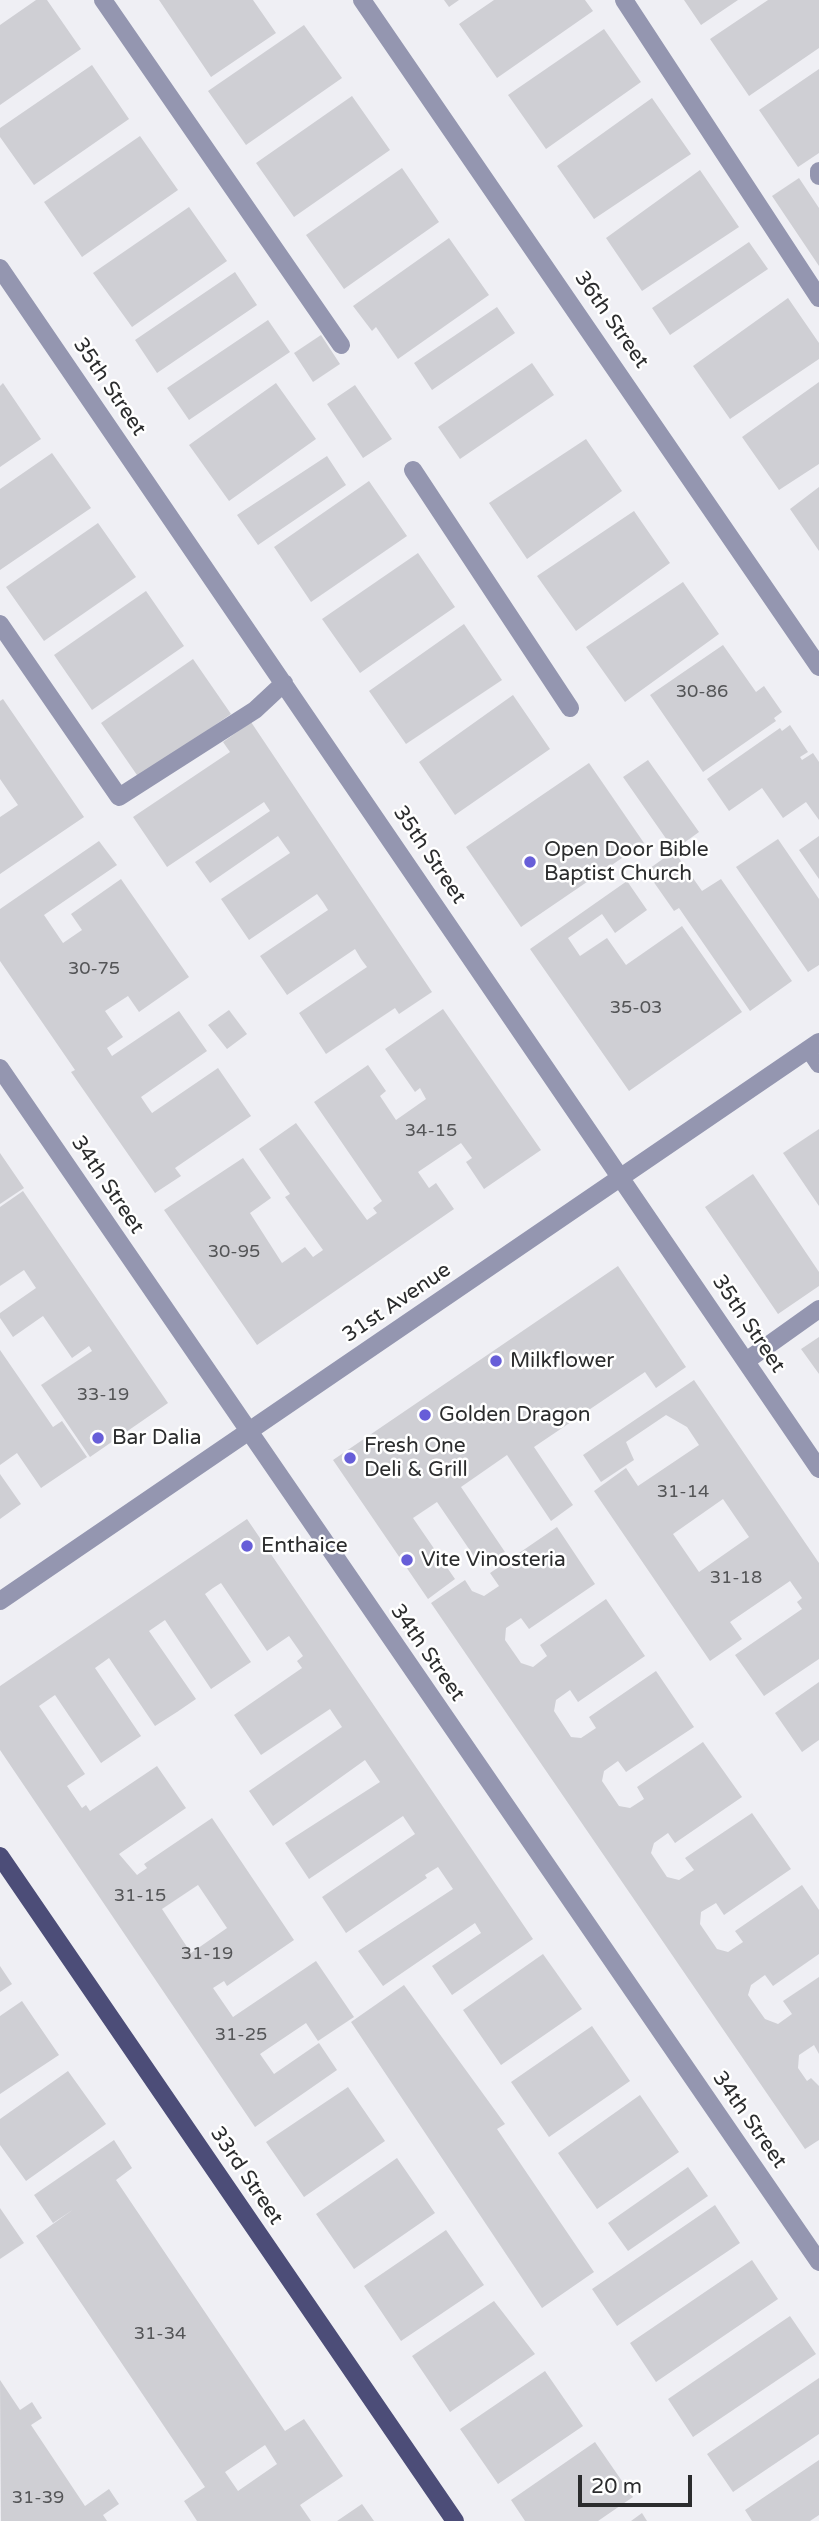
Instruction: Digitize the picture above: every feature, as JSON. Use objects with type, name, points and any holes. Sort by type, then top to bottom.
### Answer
[{"type":"main road","name":"33rd Street","points":[[0,1856],[455,2521]]},
{"type":"street","points":[[103,0],[341,345]]},
{"type":"street","name":"36th Street","points":[[362,0],[819,667]]},
{"type":"street","points":[[624,0],[819,298]]},
{"type":"street","name":"35th Street","points":[[0,268],[819,1469]]},
{"type":"street","points":[[413,470],[570,708]]},
{"type":"street","points":[[0,624],[118,797],[255,710],[284,683]]},
{"type":"street","name":"31st Avenue","points":[[0,1601],[621,1177],[816,1052]]},
{"type":"street","name":"34th Street","points":[[0,1068],[247,1432],[819,2262]]},
{"type":"street","points":[[746,1361],[819,1309]]},
{"type":"building","points":[[36,0],[47,0],[81,49],[0,105],[0,25]]},
{"type":"building","points":[[159,0],[253,0],[276,33],[211,77]]},
{"type":"building","points":[[444,0],[459,0],[449,7]]},
{"type":"building","points":[[494,0],[585,0],[593,11],[497,78],[459,24]]},
{"type":"building","points":[[684,0],[738,0],[701,25]]},
{"type":"building","points":[[768,0],[819,0],[819,48],[749,96],[710,39]]},
{"type":"building","points":[[304,25],[342,78],[246,145],[208,91]]},
{"type":"building","points":[[604,29],[641,82],[546,149],[508,95]]},
{"type":"building","points":[[92,65],[129,119],[34,185],[0,137],[0,128]]},
{"type":"building","points":[[819,69],[819,153],[798,167],[759,110]]},
{"type":"building","points":[[352,96],[390,150],[294,217],[256,163]]},
{"type":"building","points":[[652,98],[691,154],[594,219],[557,166]]},
{"type":"building","points":[[140,136],[178,190],[82,257],[44,202]]},
{"type":"building","points":[[402,168],[439,222],[344,289],[306,235]]},
{"type":"building","points":[[700,170],[739,227],[642,291],[606,238]]},
{"type":"building","points":[[799,178],[819,208],[819,266],[772,196]]},
{"type":"building","points":[[189,207],[227,261],[132,327],[93,273]]},
{"type":"building","points":[[449,238],[489,295],[398,359],[376,327],[372,331],[353,306]]},
{"type":"building","points":[[749,242],[768,269],[670,335],[652,308]]},
{"type":"building","points":[[235,272],[257,305],[157,373],[135,340]]},
{"type":"building","points":[[788,298],[819,343],[819,359],[730,419],[693,366]]},
{"type":"building","points":[[497,307],[515,333],[432,390],[414,363]]},
{"type":"building","points":[[268,320],[290,352],[189,420],[167,388]]},
{"type":"building","points":[[321,335],[340,364],[313,382],[294,353]]},
{"type":"building","points":[[532,363],[554,395],[460,459],[438,427]]},
{"type":"building","points":[[819,382],[819,464],[779,490],[742,437]]},
{"type":"building","points":[[3,383],[41,439],[0,467],[0,386]]},
{"type":"building","points":[[276,383],[316,439],[229,501],[189,445]]},
{"type":"building","points":[[355,385],[392,439],[363,458],[327,404]]},
{"type":"building","points":[[586,439],[622,491],[527,559],[489,503]]},
{"type":"building","points":[[52,453],[91,508],[0,570],[0,489]]},
{"type":"building","points":[[327,456],[346,485],[258,545],[237,515]]},
{"type":"building","points":[[369,481],[407,536],[311,602],[274,547]]},
{"type":"building","points":[[819,487],[819,551],[790,509]]},
{"type":"building","points":[[634,511],[670,563],[576,631],[537,576]]},
{"type":"building","points":[[98,523],[136,577],[44,641],[6,587]]},
{"type":"building","points":[[418,553],[455,607],[360,673],[322,619]]},
{"type":"building","points":[[683,582],[719,634],[625,702],[586,647]]},
{"type":"building","points":[[146,591],[184,646],[92,710],[54,655]]},
{"type":"building","points":[[464,624],[502,680],[406,744],[369,691]]},
{"type":"building","points":[[723,645],[756,692],[764,686],[782,712],[774,718],[776,721],[703,772],[650,695]]},
{"type":"building","points":[[193,659],[231,714],[139,778],[101,723]]},
{"type":"building","points":[[513,695],[550,749],[455,815],[419,762]]},
{"type":"building","points":[[3,699],[84,817],[0,874],[0,817],[18,805],[0,779],[0,701]]},
{"type":"building","points":[[251,722],[432,992],[399,1014],[395,1008],[326,1054],[299,1013],[367,967],[355,949],[287,995],[260,956],[328,910],[323,902],[317,894],[249,940],[221,899],[290,853],[278,836],[210,883],[195,862],[270,811],[264,802],[167,867],[133,817],[230,752],[223,742]]},
{"type":"building","points":[[790,725],[808,752],[800,757],[802,760],[813,753],[819,762],[819,820],[806,802],[783,818],[762,788],[729,811],[707,779],[780,728],[782,731]]},
{"type":"building","points":[[648,760],[699,832],[674,850],[623,777]]},
{"type":"building","points":[[589,763],[644,843],[521,927],[466,847]]},
{"type":"building","points":[[819,836],[819,879],[799,850]]},
{"type":"building","points":[[778,839],[819,899],[819,965],[808,972],[736,867]]},
{"type":"building","points":[[99,841],[117,865],[44,915],[63,943],[82,930],[71,914],[121,879],[189,977],[139,1012],[128,996],[105,1011],[123,1037],[107,1048],[112,1056],[179,1011],[207,1051],[141,1097],[147,1106],[152,1113],[218,1068],[251,1116],[175,1168],[181,1176],[155,1193],[71,1072],[75,1070],[0,961],[0,909]]},
{"type":"building","points":[[674,851],[702,891],[721,879],[792,981],[750,1011],[679,908],[674,911],[646,871]]},
{"type":"building","points":[[627,881],[647,910],[615,933],[602,914],[568,938],[580,956],[607,938],[626,965],[682,926],[742,1012],[629,1091],[530,949]]},
{"type":"building","points":[[443,1009],[541,1150],[484,1189],[466,1162],[472,1158],[461,1143],[418,1172],[429,1188],[436,1183],[454,1209],[257,1345],[164,1210],[243,1158],[271,1198],[250,1213],[282,1263],[305,1247],[313,1257],[323,1250],[285,1197],[290,1194],[259,1149],[296,1123],[367,1220],[377,1213],[373,1208],[382,1201],[314,1102],[368,1065],[386,1091],[380,1096],[396,1120],[426,1099],[420,1088],[415,1092],[385,1049]]},
{"type":"building","points":[[229,1010],[247,1034],[227,1049],[208,1025]]},
{"type":"building","points":[[819,1129],[819,1206],[783,1153]]},
{"type":"building","points":[[0,1153],[24,1188],[0,1204]]},
{"type":"building","points":[[753,1174],[819,1272],[819,1286],[778,1314],[705,1207]]},
{"type":"building","points":[[23,1191],[168,1403],[90,1457],[41,1385],[92,1351],[89,1346],[72,1358],[43,1316],[13,1337],[0,1318],[0,1313],[36,1288],[24,1270],[0,1286],[0,1207]]},
{"type":"building","points":[[618,1266],[686,1367],[656,1388],[645,1372],[534,1447],[573,1505],[551,1521],[507,1455],[461,1487],[505,1552],[482,1568],[437,1502],[413,1518],[455,1579],[428,1599],[333,1460]]},
{"type":"building","points":[[819,1337],[819,1374],[801,1349]]},
{"type":"building","points":[[0,1350],[53,1427],[62,1421],[87,1457],[41,1488],[17,1453],[0,1465]]},
{"type":"building","points":[[694,1380],[819,1563],[819,1659],[764,1696],[735,1655],[802,1609],[797,1602],[802,1598],[790,1581],[730,1622],[742,1639],[710,1661],[594,1491],[626,1468],[638,1486],[699,1445],[687,1427],[666,1415],[626,1442],[634,1460],[601,1482],[583,1455]],"holes":[[[723,1499],[749,1537],[699,1572],[673,1534]]]},
{"type":"building","points":[[0,1474],[21,1504],[0,1519]]},
{"type":"building","points":[[247,1519],[533,1939],[452,1995],[432,1966],[481,1933],[475,1923],[383,1986],[358,1951],[453,1889],[438,1867],[425,1875],[427,1878],[346,1933],[322,1897],[415,1834],[403,1816],[309,1879],[285,1843],[380,1782],[365,1760],[273,1826],[249,1791],[342,1727],[330,1709],[261,1755],[234,1715],[302,1668],[297,1661],[303,1656],[289,1636],[267,1651],[221,1583],[213,1588],[205,1594],[251,1662],[211,1689],[165,1620],[149,1631],[196,1699],[177,1712],[155,1726],[109,1658],[95,1668],[141,1736],[101,1763],[55,1695],[39,1706],[85,1774],[67,1786],[82,1808],[86,1805],[90,1811],[157,1766],[186,1808],[119,1854],[137,1875],[147,1868],[144,1864],[212,1818],[294,1940],[227,1986],[224,1981],[213,1988],[233,2017],[316,1961],[354,2017],[318,2041],[306,2023],[260,2054],[274,2074],[319,2043],[337,2070],[255,2127],[0,1750],[0,1686]],"holes":[[[198,1885],[227,1928],[191,1953],[162,1909]]]},
{"type":"building","points":[[557,1527],[595,1584],[529,1629],[521,1618],[506,1628],[505,1640],[521,1663],[533,1667],[547,1656],[540,1645],[606,1599],[645,1656],[578,1702],[570,1690],[556,1700],[554,1711],[571,1737],[581,1738],[596,1728],[589,1717],[656,1671],[694,1727],[626,1772],[618,1761],[604,1771],[602,1781],[619,1806],[630,1808],[644,1799],[637,1787],[703,1742],[742,1797],[675,1843],[668,1833],[654,1843],[651,1853],[667,1877],[679,1880],[694,1870],[685,1858],[752,1813],[791,1869],[724,1915],[716,1903],[701,1912],[700,1924],[717,1949],[728,1952],[743,1942],[735,1931],[802,1885],[819,1910],[819,1954],[773,1986],[765,1975],[751,1985],[748,1995],[765,2019],[778,2024],[792,2014],[783,2001],[819,1977],[819,2054],[814,2045],[799,2055],[798,2068],[807,2081],[811,2078],[819,2086],[819,2140],[805,2149],[431,1603],[465,1580],[472,1591],[484,1596],[499,1586],[490,1573]]},
{"type":"building","points":[[819,1682],[819,1740],[802,1752],[775,1713]]},
{"type":"building","points":[[543,1954],[582,2009],[501,2065],[463,2010]]},
{"type":"building","points":[[0,1966],[12,1984],[0,1992]]},
{"type":"building","points":[[404,1985],[505,2124],[497,2129],[594,2272],[542,2308],[351,2022]]},
{"type":"building","points":[[22,2001],[59,2055],[0,2094],[0,2016]]},
{"type":"building","points":[[592,2026],[630,2081],[549,2137],[511,2082]]},
{"type":"building","points":[[68,2071],[106,2124],[26,2181],[0,2145],[0,2119]]},
{"type":"building","points":[[348,2087],[385,2141],[304,2197],[266,2142]]},
{"type":"building","points":[[640,2095],[679,2152],[597,2209],[558,2153]]},
{"type":"building","points":[[114,2140],[132,2168],[116,2180],[285,2431],[304,2419],[343,2476],[300,2505],[311,2521],[197,2521],[184,2501],[205,2487],[36,2236],[74,2209],[53,2223],[34,2195]],"holes":[[[265,2445],[277,2464],[238,2491],[225,2472]]]},
{"type":"building","points":[[397,2158],[435,2213],[354,2269],[316,2214]]},
{"type":"building","points":[[688,2167],[708,2196],[628,2251],[608,2223]]},
{"type":"building","points":[[715,2205],[740,2243],[617,2326],[592,2289]]},
{"type":"building","points":[[0,2208],[24,2243],[0,2259]]},
{"type":"building","points":[[446,2230],[484,2285],[401,2341],[364,2286]]},
{"type":"building","points":[[752,2260],[778,2299],[656,2382],[630,2343]]},
{"type":"building","points":[[494,2301],[535,2354],[450,2412],[412,2356]]},
{"type":"building","points":[[790,2316],[816,2354],[693,2437],[668,2399]]},
{"type":"building","points":[[545,2371],[583,2426],[498,2484],[460,2429]]},
{"type":"building","points":[[819,2378],[819,2434],[733,2492],[707,2454]]},
{"type":"building","points":[[0,2380],[20,2410],[32,2402],[42,2418],[31,2425],[85,2506],[109,2489],[119,2504],[103,2515],[107,2521],[1,2521]]},
{"type":"building","points":[[595,2442],[633,2497],[598,2521],[525,2521],[511,2500]]},
{"type":"building","points":[[819,2460],[819,2515],[810,2521],[752,2521],[745,2510]]},
{"type":"building","points":[[362,2504],[374,2521],[337,2521]]},
{"type":"building","points":[[642,2513],[647,2521],[631,2521]]},
{"type":"place","name":"Open Door Bible Baptist Church","points":[[530,862]]},
{"type":"place","name":"Milkflower","points":[[496,1361]]},
{"type":"place","name":"Golden Dragon","points":[[425,1415]]},
{"type":"place","name":"Bar Dalia","points":[[98,1438]]},
{"type":"place","name":"Fresh One Deli & Grill","points":[[350,1458]]},
{"type":"place","name":"Enthaice","points":[[247,1546]]},
{"type":"place","name":"Vite Vinosteria","points":[[407,1560]]}]
